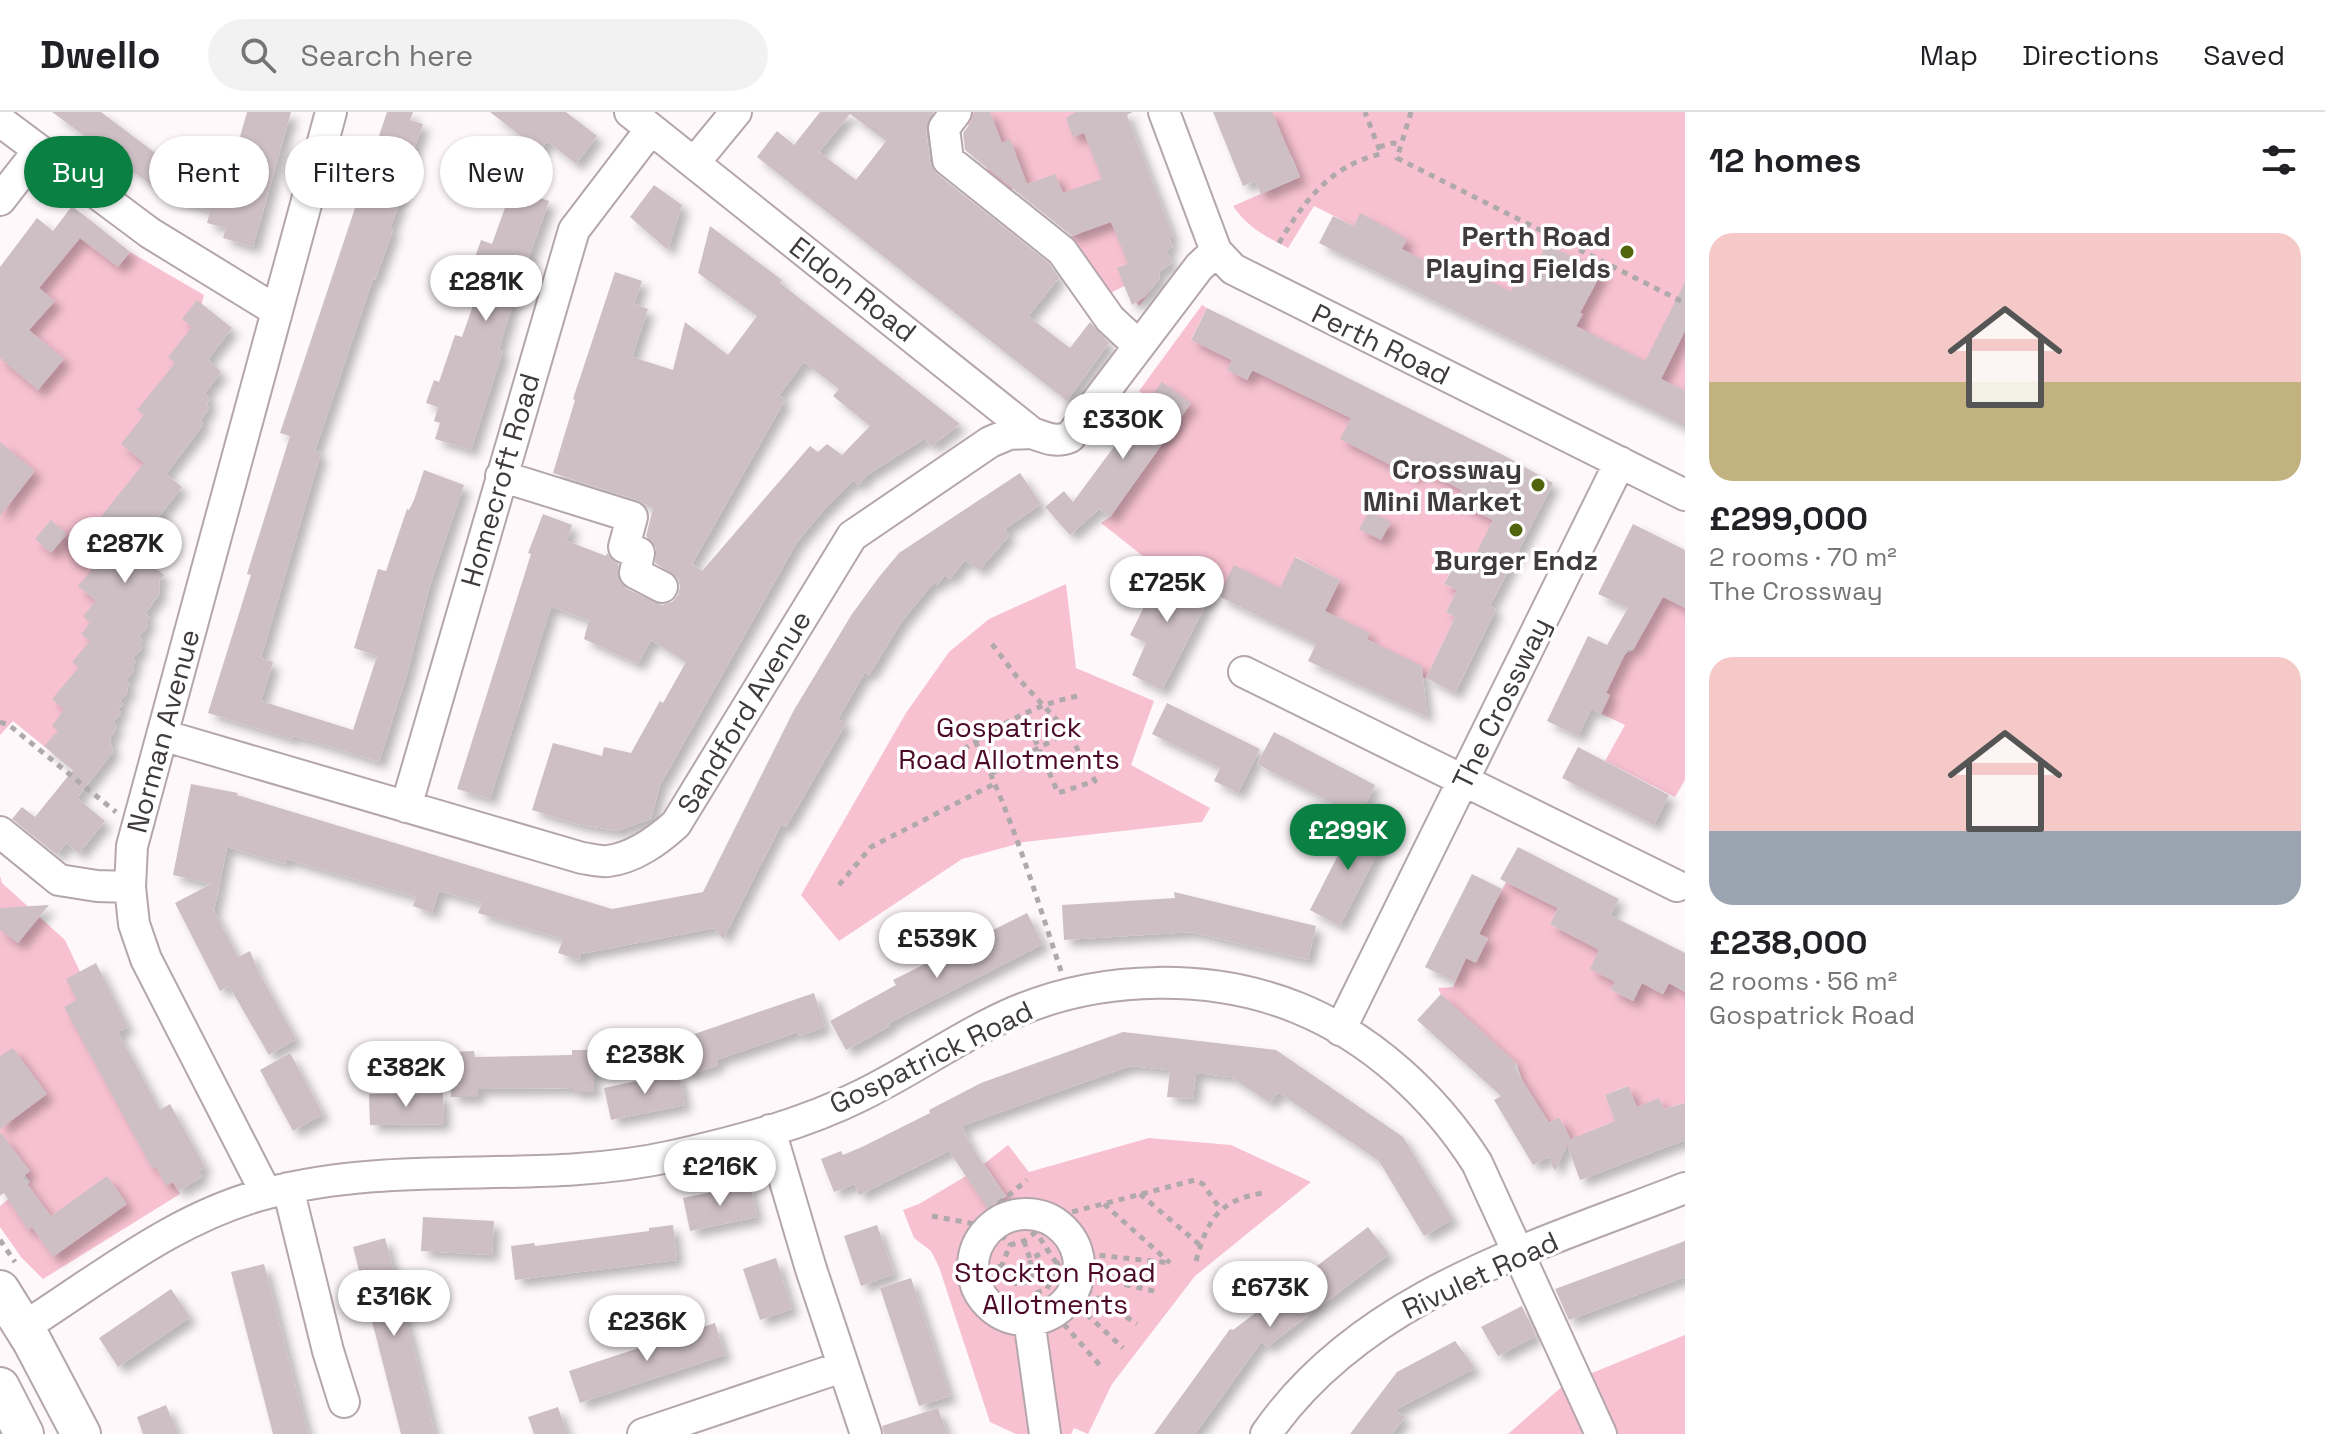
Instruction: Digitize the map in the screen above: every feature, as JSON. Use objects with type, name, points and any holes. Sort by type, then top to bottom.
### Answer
[{"type":"main road","points":[[0,1290],[24,1327],[81,1434]]},
{"type":"main road","points":[[0,1387],[24,1434]]},
{"type":"street","name":"Norman Avenue","points":[[331,112],[132,846],[130,887],[134,924],[146,959],[277,1191],[344,1402]]},
{"type":"street","points":[[694,163],[736,112]]},
{"type":"street","points":[[956,112],[944,128],[948,160],[1062,251],[1110,319],[1139,346]]},
{"type":"street","points":[[1032,433],[1060,441],[1070,437],[1199,267],[1216,251],[1164,112]]},
{"type":"street","points":[[0,121],[24,139]]},
{"type":"street","name":"Eldon Road","points":[[641,121],[1032,433]]},
{"type":"street","name":"Homecroft Road","points":[[406,807],[574,230],[641,121]]},
{"type":"street","points":[[0,200],[24,169]]},
{"type":"street","points":[[117,208],[150,233],[277,311]]},
{"type":"street","name":"Perth Road","points":[[1216,251],[1233,269],[1256,281],[1685,495]]},
{"type":"street","name":"Eldon Road","points":[[963,377],[986,415]]},
{"type":"street","name":"Sandford Avenue","points":[[961,461],[985,428],[986,415]]},
{"type":"street","name":"Sandford Avenue","points":[[162,735],[582,858],[607,861],[631,854],[654,843],[676,824],[695,797],[852,536],[961,461],[1009,434],[1032,433]]},
{"type":"street","name":"The Crossway","points":[[1340,1030],[1620,462]]},
{"type":"street","points":[[501,476],[632,517],[624,547],[639,553],[635,573],[662,587]]},
{"type":"street","points":[[1244,672],[1677,886]]},
{"type":"street","points":[[0,832],[59,880],[130,887]]},
{"type":"street","name":"Gospatrick Road","points":[[24,1327],[167,1235],[200,1218],[277,1191],[358,1176],[394,1173],[514,1174],[617,1166],[720,1145],[857,1097],[1017,1011],[1069,995],[1133,984],[1172,983],[1216,987],[1261,996],[1298,1008],[1340,1030],[1404,1077],[1435,1106],[1456,1129],[1477,1163],[1601,1434]]},
{"type":"street","points":[[770,1130],[842,1367],[866,1434]]},
{"type":"street","name":"Rivulet Road","points":[[1266,1434],[1301,1391],[1339,1354],[1396,1312],[1442,1287],[1519,1253],[1685,1188]]},
{"type":"street","points":[[1045,1434],[1060,1287],[1072,1239],[1061,1227],[1018,1214],[981,1239],[973,1269],[983,1298],[994,1309],[1006,1316],[1060,1287]]},
{"type":"street","points":[[643,1434],[842,1367]]},
{"type":"path","points":[[1279,243],[1322,182],[1350,164],[1381,154],[1365,112]]},
{"type":"path","points":[[1411,112],[1397,158],[1685,303]]},
{"type":"path","points":[[1379,147],[1393,143],[1401,145]]},
{"type":"path","points":[[992,644],[1068,732],[1095,781],[1058,793],[1024,714]]},
{"type":"path","points":[[944,763],[975,741],[1042,705],[1079,696]]},
{"type":"path","points":[[0,722],[9,725],[137,829]]},
{"type":"path","points":[[991,774],[1068,732]]},
{"type":"path","points":[[975,741],[996,783],[1069,995]]},
{"type":"path","points":[[839,885],[871,847],[996,783]]},
{"type":"path","points":[[1027,1180],[992,1209],[1007,1280],[1019,1285],[1032,1280],[1060,1287],[1158,1292]]},
{"type":"path","points":[[1024,1241],[1042,1222],[1195,1180],[1203,1184],[1221,1210]]},
{"type":"path","points":[[1139,1193],[1200,1245]]},
{"type":"path","points":[[1196,1261],[1208,1223],[1240,1197],[1263,1193]]},
{"type":"path","points":[[1060,1287],[1170,1263],[1103,1203]]},
{"type":"path","points":[[932,1216],[997,1231],[1024,1241]]},
{"type":"path","points":[[1042,1222],[1060,1287],[1103,1369]]},
{"type":"path","points":[[1024,1241],[1032,1280]]},
{"type":"path","points":[[1030,1259],[1048,1250]]},
{"type":"path","points":[[976,1280],[1002,1265]]},
{"type":"path","points":[[1060,1287],[1137,1324]]},
{"type":"path","points":[[1060,1287],[1123,1348]]},
{"type":"green space","points":[[970,112],[1077,112],[1146,277],[1150,292],[1139,306],[1124,286],[1105,296],[1066,238],[1078,234],[1055,175],[1006,191],[985,174],[988,167],[965,118]]},
{"type":"green space","points":[[1259,112],[1685,112],[1685,391],[1314,206],[1288,248],[1258,231],[1233,206],[1300,177],[1292,157],[1277,163]]},
{"type":"green space","points":[[81,213],[130,252],[204,295],[155,483],[73,770],[13,721],[0,735],[0,311]]},
{"type":"green space","points":[[1202,305],[1207,308],[1191,339],[1232,360],[1228,370],[1247,380],[1253,370],[1351,418],[1414,477],[1426,454],[1449,483],[1462,490],[1457,502],[1493,520],[1467,575],[1458,565],[1447,561],[1442,569],[1449,574],[1444,584],[1457,590],[1446,612],[1455,617],[1426,678],[1420,679],[1317,626],[1340,580],[1296,557],[1280,588],[1220,592],[1171,568],[1167,575],[1101,523],[1110,517],[1179,420],[1139,391]]},
{"type":"green space","name":"Gospatrick Road Allotments","points":[[1066,584],[1076,668],[1154,701],[1131,765],[1210,808],[1202,822],[1024,842],[962,859],[839,941],[801,895],[906,713],[949,652],[989,619]]},
{"type":"green space","points":[[1685,591],[1685,780],[1675,797],[1605,761],[1625,725],[1591,709],[1625,654],[1633,650],[1660,595]]},
{"type":"green space","points":[[0,876],[2,883],[65,940],[152,1124],[180,1194],[43,1279],[21,1257],[0,1227],[0,1206],[30,1182],[0,1139]]},
{"type":"green space","points":[[1506,882],[1558,908],[1550,924],[1580,940],[1590,923],[1615,982],[1611,990],[1633,1001],[1642,983],[1663,994],[1669,983],[1685,992],[1685,1103],[1664,1109],[1637,1107],[1627,1086],[1605,1095],[1615,1121],[1591,1131],[1568,1148],[1570,1138],[1559,1117],[1549,1123],[1523,1083],[1517,1064],[1441,995],[1438,988],[1453,987],[1466,958],[1476,962],[1488,939],[1479,934]]},
{"type":"green space","name":"Stockton Road Allotments","points":[[1149,1138],[1231,1145],[1311,1182],[1195,1276],[1112,1384],[1088,1434],[1074,1428],[1071,1434],[1016,1434],[990,1422],[939,1267],[931,1251],[914,1238],[903,1210],[966,1176],[989,1209],[1006,1196],[984,1164],[1008,1145],[1029,1172]]},
{"type":"green space","points":[[1685,1335],[1685,1434],[1508,1434],[1565,1384]]},
{"type":"building","points":[[52,112],[101,112],[133,136],[85,136]]},
{"type":"building","points":[[247,112],[291,112],[269,190],[269,136],[240,136]]},
{"type":"building","points":[[387,112],[413,112],[410,120],[423,124],[419,136],[379,136]]},
{"type":"building","points":[[490,112],[566,112],[597,136],[576,164],[553,146],[553,136],[521,136]]},
{"type":"building","points":[[820,112],[934,112],[926,130],[930,162],[936,173],[1049,263],[1059,278],[1028,316],[1070,348],[1090,322],[1109,343],[1067,401],[757,157],[777,131],[794,145]],"holes":[[[850,114],[886,141],[856,180],[819,152]]]},
{"type":"building","points":[[974,112],[990,112],[1002,143],[1010,139],[1027,184],[1055,174],[1063,193],[1102,179],[1084,133],[1073,137],[1066,118],[1076,112],[1133,112],[1127,115],[1173,236],[1169,238],[1173,247],[1166,250],[1172,263],[1159,272],[1160,278],[1145,297],[1132,305],[1117,268],[1128,264],[1111,222],[1072,236],[965,150],[963,133]]},
{"type":"building","points":[[1213,112],[1272,112],[1300,177],[1261,194],[1255,181],[1243,186]]},
{"type":"building","points":[[133,136],[149,148],[149,183],[133,172]]},
{"type":"building","points":[[654,185],[682,205],[668,250],[630,217]]},
{"type":"building","points":[[70,208],[75,208],[130,252],[118,267],[80,238],[39,288],[55,301],[29,330],[64,359],[38,390],[0,358],[0,267],[37,218],[53,231]]},
{"type":"building","points":[[201,208],[264,208],[253,247],[223,238],[226,228],[207,223],[210,211]]},
{"type":"building","points":[[355,208],[398,208],[390,229],[393,230],[373,279],[315,451],[321,453],[261,658],[273,662],[261,701],[353,730],[377,656],[354,648],[378,569],[386,571],[424,470],[464,485],[430,585],[407,674],[379,762],[208,713],[290,436],[280,433]]},
{"type":"building","points":[[505,208],[546,208],[515,296],[499,349],[503,351],[471,450],[435,439],[440,423],[434,421],[438,407],[426,403],[434,380],[439,382],[455,335],[462,337],[486,268],[473,263],[481,240],[492,244]]},
{"type":"building","points":[[1360,213],[1407,239],[1402,249],[1443,270],[1448,259],[1511,292],[1516,282],[1526,287],[1546,245],[1603,270],[1576,326],[1645,361],[1685,282],[1685,331],[1661,379],[1685,391],[1685,427],[1319,243],[1333,216],[1354,226]]},
{"type":"building","points":[[710,226],[960,424],[932,446],[924,439],[867,475],[859,485],[853,481],[797,542],[660,785],[651,819],[617,831],[577,824],[532,810],[553,743],[602,756],[604,747],[631,753],[686,662],[651,640],[638,664],[584,639],[589,620],[551,607],[490,799],[457,789],[531,554],[528,553],[543,514],[572,525],[567,541],[606,556],[607,553],[618,564],[618,580],[627,589],[662,605],[672,602],[678,595],[678,578],[655,563],[656,548],[646,536],[653,508],[553,473],[573,399],[615,272],[642,281],[634,304],[648,309],[632,357],[673,370],[685,322],[728,355],[757,316],[698,273]],"holes":[[[804,362],[839,389],[833,396],[870,426],[842,455],[827,444],[818,452],[810,446],[702,571],[692,564],[785,400],[779,395]]]},
{"type":"building","points":[[197,300],[232,328],[208,359],[221,372],[205,393],[211,399],[207,403],[209,409],[201,419],[203,425],[166,474],[182,487],[152,525],[167,537],[146,561],[164,575],[159,581],[160,593],[145,614],[150,618],[146,622],[148,626],[139,636],[143,640],[140,644],[142,648],[133,658],[136,661],[132,666],[134,670],[126,680],[130,684],[128,692],[120,701],[123,704],[119,709],[121,713],[113,722],[117,726],[110,739],[113,752],[77,798],[105,821],[79,853],[66,843],[57,855],[12,819],[22,807],[35,817],[73,770],[44,746],[58,731],[52,726],[64,709],[52,699],[79,667],[72,662],[90,641],[81,634],[90,623],[83,616],[96,601],[78,586],[120,535],[99,519],[144,463],[121,444],[144,415],[137,410],[175,363],[168,357],[192,327],[182,319]]},
{"type":"building","points":[[1207,308],[1507,457],[1553,483],[1490,606],[1496,609],[1455,693],[1426,678],[1455,617],[1446,612],[1457,590],[1444,584],[1455,564],[1468,569],[1493,520],[1457,502],[1462,490],[1419,468],[1414,477],[1340,439],[1351,418],[1252,370],[1247,380],[1227,370],[1232,360],[1191,340]]},
{"type":"building","points":[[1162,382],[1191,403],[1110,517],[1099,509],[1070,535],[1045,507],[1064,491],[1073,502]]},
{"type":"building","points":[[0,442],[35,471],[0,516]]},
{"type":"building","points":[[1020,473],[1041,504],[1005,529],[1009,536],[979,570],[965,560],[950,579],[945,575],[937,585],[934,582],[902,621],[869,675],[865,672],[838,719],[846,723],[786,827],[781,825],[723,939],[714,928],[581,954],[579,960],[558,953],[563,939],[478,913],[482,903],[439,891],[432,913],[413,906],[416,897],[286,859],[285,864],[227,847],[214,911],[238,957],[250,951],[296,1039],[269,1055],[229,986],[220,991],[175,903],[211,884],[173,875],[191,784],[238,793],[612,909],[703,892],[794,710],[852,614],[879,577],[899,553]]},
{"type":"building","points":[[1369,511],[1391,522],[1381,540],[1359,529]]},
{"type":"building","points":[[51,520],[67,534],[51,553],[35,539]]},
{"type":"building","points":[[1633,524],[1685,550],[1685,608],[1663,597],[1633,650],[1628,648],[1606,693],[1610,695],[1601,714],[1591,709],[1578,736],[1547,721],[1588,636],[1607,645],[1628,608],[1598,594]]},
{"type":"building","points":[[1295,557],[1340,580],[1325,611],[1370,633],[1367,639],[1422,666],[1427,717],[1308,661],[1316,644],[1218,596],[1234,565],[1280,588]]},
{"type":"building","points":[[1171,568],[1214,589],[1162,690],[1132,675],[1146,643],[1130,635],[1148,599],[1141,596],[1151,574],[1164,581]]},
{"type":"building","points":[[1167,703],[1260,749],[1238,793],[1214,781],[1220,768],[1152,734]]},
{"type":"building","points":[[1274,732],[1375,785],[1359,817],[1257,764]]},
{"type":"building","points":[[1578,747],[1669,795],[1654,825],[1562,778]]},
{"type":"building","points":[[1357,818],[1387,834],[1340,926],[1310,910]]},
{"type":"building","points":[[1518,847],[1619,899],[1610,915],[1685,953],[1685,992],[1669,983],[1663,994],[1642,983],[1633,1001],[1611,990],[1615,982],[1590,969],[1599,950],[1550,924],[1558,908],[1500,879]]},
{"type":"building","points":[[1472,874],[1502,889],[1479,934],[1488,938],[1476,963],[1466,958],[1455,982],[1425,967]]},
{"type":"building","points":[[1174,892],[1316,926],[1308,960],[1191,932],[1064,940],[1062,905],[1175,898]]},
{"type":"building","points":[[49,905],[18,943],[0,930],[0,908]]},
{"type":"building","points":[[1027,913],[1043,944],[889,1023],[890,1026],[846,1050],[830,1021],[896,985],[893,980]]},
{"type":"building","points":[[96,963],[128,1027],[118,1032],[160,1110],[170,1104],[205,1167],[199,1171],[202,1177],[178,1191],[173,1182],[166,1186],[156,1167],[152,1168],[64,1007],[77,1000],[66,979]]},
{"type":"building","points":[[814,993],[825,1027],[799,1036],[798,1032],[716,1060],[718,1065],[686,1076],[674,1041]]},
{"type":"building","points":[[1441,994],[1517,1064],[1514,1067],[1549,1123],[1559,1117],[1569,1140],[1615,1121],[1605,1095],[1628,1086],[1637,1107],[1659,1098],[1664,1109],[1685,1103],[1685,1140],[1580,1180],[1567,1145],[1555,1171],[1548,1157],[1533,1165],[1494,1100],[1501,1096],[1417,1020]]},
{"type":"building","points":[[1123,1032],[1276,1050],[1403,1137],[1453,1219],[1424,1236],[1379,1161],[1278,1092],[1270,1103],[1231,1077],[1196,1073],[1193,1099],[1167,1097],[1170,1070],[1130,1066],[962,1126],[973,1149],[1006,1196],[988,1209],[949,1151],[859,1195],[855,1184],[834,1192],[821,1159],[841,1151],[843,1155],[864,1146],[981,1083]]},
{"type":"building","points":[[13,1048],[47,1094],[0,1129],[0,1056]]},
{"type":"building","points":[[572,1050],[594,1050],[594,1092],[572,1092],[572,1088],[478,1089],[478,1097],[451,1097],[450,1052],[474,1051],[475,1057],[572,1055]]},
{"type":"building","points":[[290,1053],[323,1114],[293,1131],[260,1070]]},
{"type":"building","points":[[679,1072],[685,1105],[611,1120],[604,1088]]},
{"type":"building","points":[[443,1093],[444,1124],[370,1125],[369,1094]]},
{"type":"building","points":[[0,1132],[30,1171],[22,1177],[51,1216],[107,1176],[127,1204],[53,1257],[32,1227],[28,1230],[4,1193],[0,1196]]},
{"type":"building","points":[[750,1184],[757,1217],[690,1231],[683,1198]]},
{"type":"building","points":[[423,1217],[494,1221],[492,1255],[421,1251]]},
{"type":"building","points":[[673,1225],[677,1260],[515,1280],[511,1246],[534,1243],[535,1246]]},
{"type":"building","points":[[877,1225],[894,1274],[861,1286],[844,1236]]},
{"type":"building","points":[[1368,1227],[1389,1254],[1267,1347],[1262,1341],[1195,1434],[1154,1434],[1230,1329],[1233,1330]]},
{"type":"building","points":[[385,1238],[435,1434],[401,1434],[353,1247]]},
{"type":"building","points":[[1685,1241],[1685,1277],[1569,1320],[1555,1289]]},
{"type":"building","points":[[776,1258],[792,1309],[760,1320],[743,1269]]},
{"type":"building","points":[[264,1264],[308,1434],[273,1434],[231,1272]]},
{"type":"building","points":[[911,1278],[950,1396],[919,1406],[880,1288]]},
{"type":"building","points":[[171,1289],[190,1317],[118,1367],[99,1338]]},
{"type":"building","points":[[1522,1306],[1536,1336],[1498,1356],[1481,1327]]},
{"type":"building","points":[[715,1323],[725,1355],[580,1403],[569,1371]]},
{"type":"building","points":[[1455,1341],[1475,1368],[1395,1410],[1405,1417],[1392,1434],[1350,1434],[1397,1372]]},
{"type":"building","points":[[166,1405],[178,1434],[143,1434],[137,1417]]},
{"type":"building","points":[[558,1407],[567,1434],[534,1434],[528,1417]]},
{"type":"building","points":[[938,1408],[947,1434],[884,1434],[882,1426]]},
{"type":"place","name":"Perth Road Playing Fields","points":[[1627,252]]},
{"type":"place","name":"Crossway Mini Market","points":[[1538,485]]},
{"type":"place","name":"Burger Endz","points":[[1516,530]]}]
